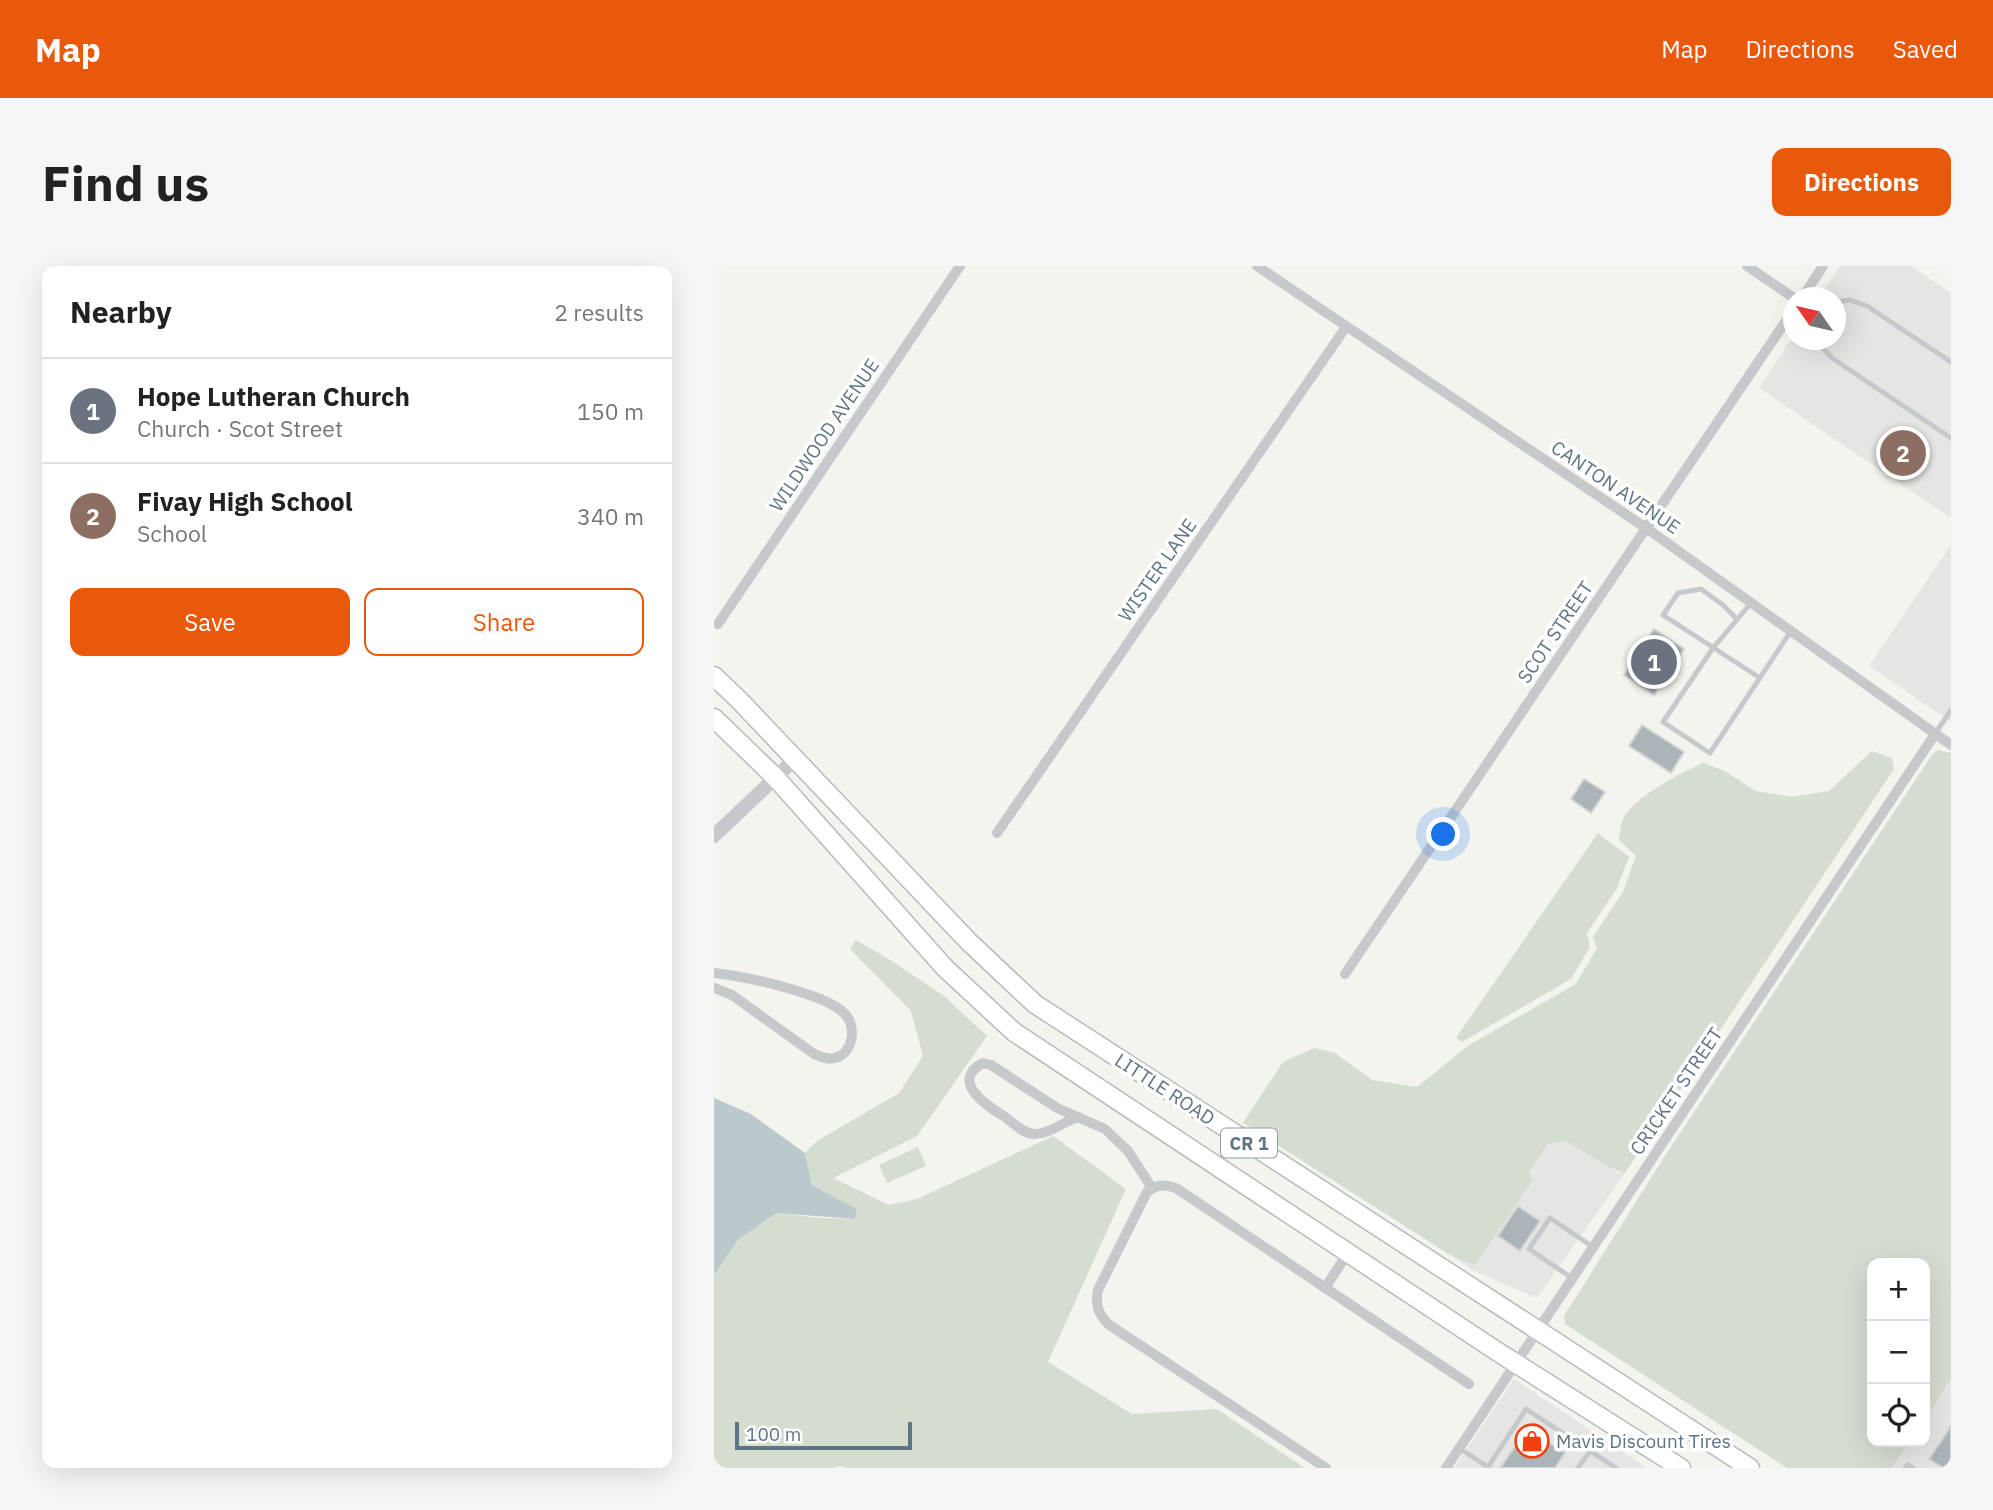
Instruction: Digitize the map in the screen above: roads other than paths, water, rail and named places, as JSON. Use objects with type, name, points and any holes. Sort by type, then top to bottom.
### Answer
[{"type":"main road","name":"LITTLE ROAD","points":[[714,676],[969,942],[1035,1004],[1751,1468]]},
{"type":"main road","name":"LITTLE ROAD","points":[[714,718],[775,777],[945,968],[1014,1032],[1516,1363],[1681,1468]]},
{"type":"street","name":"WILDWOOD AVENUE","points":[[718,624],[960,266]]},
{"type":"street","name":"CANTON AVENUE","points":[[1257,266],[1646,528],[1951,745]]},
{"type":"street","points":[[1747,266],[1783,291]]},
{"type":"street","points":[[1809,287],[1823,266]]},
{"type":"street","name":"SCOT STREET","points":[[1345,974],[1783,325]]},
{"type":"street","name":"WISTER LANE","points":[[997,833],[1346,327]]},
{"type":"street","name":"CRICKET STREET","points":[[1446,1468],[1935,734]]},
{"type":"street","points":[[714,836],[794,760]]},
{"type":"street","points":[[714,973],[740,976],[813,997],[839,1008],[852,1027],[851,1041],[846,1051],[836,1058],[826,1059],[814,1054],[732,995],[714,988]]},
{"type":"street","points":[[1079,1117],[1047,1131],[1034,1134],[1026,1132],[986,1105],[970,1085],[969,1076],[972,1070],[983,1063],[991,1065],[1056,1108],[1079,1117],[1105,1129],[1128,1151],[1152,1188]]},
{"type":"street","points":[[1325,1468],[1108,1324],[1100,1315],[1096,1299],[1098,1290],[1147,1192],[1152,1188],[1166,1184],[1176,1188],[1469,1384]]},
{"type":"street","points":[[1325,1288],[1348,1253]]},
{"type":"lane","points":[[1846,301],[1867,306],[1951,362]]},
{"type":"lane","points":[[1825,350],[1832,358],[1951,438]]},
{"type":"lane","points":[[1737,619],[1701,589],[1678,593],[1663,615],[1760,678]]},
{"type":"lane","points":[[1751,603],[1713,648],[1663,722],[1710,753],[1791,631]]},
{"type":"lane","points":[[1935,734],[1951,710]]},
{"type":"lane","points":[[1572,1278],[1529,1249],[1550,1219],[1593,1247]]},
{"type":"lane","points":[[1459,1448],[1488,1467],[1526,1409],[1616,1468]]},
{"type":"lane","points":[[1578,1468],[1590,1451]]},
{"type":"lane","points":[[1905,1468],[1908,1465],[1913,1468]]},
{"type":"place","name":"Fivay High School","points":[[1903,453]]},
{"type":"place","name":"Hope Lutheran Church","points":[[1654,662]]},
{"type":"place","name":"Mavis Discount Tires","points":[[1532,1441]]}]
